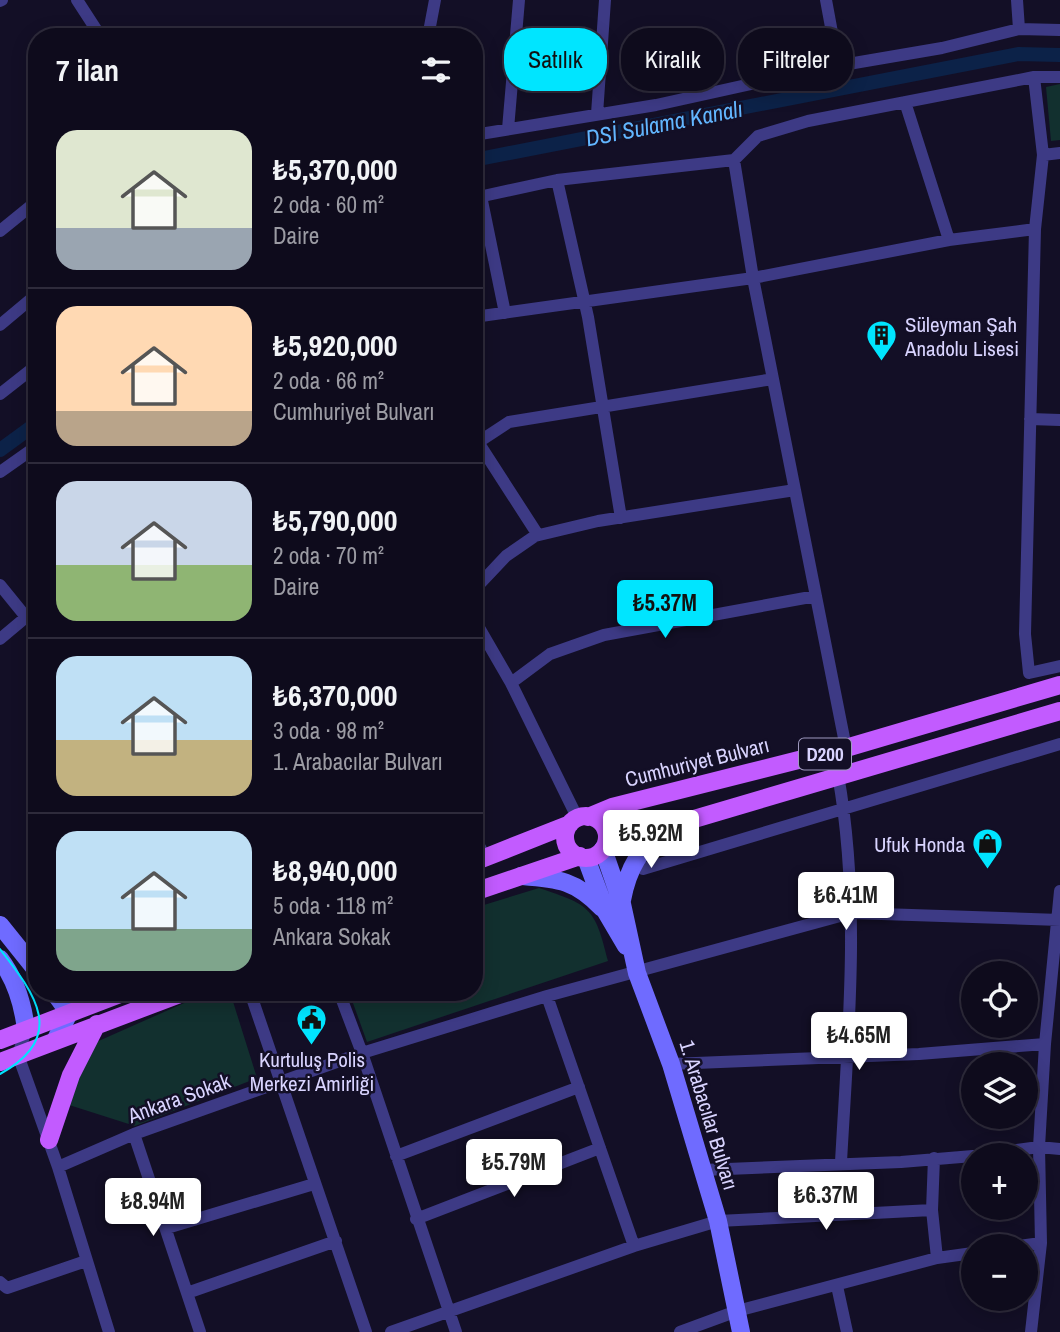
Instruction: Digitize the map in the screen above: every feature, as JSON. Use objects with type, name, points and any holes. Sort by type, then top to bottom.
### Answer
[{"type":"main road","name":"Cumhuriyet Bulvarı","points":[[483,859],[612,807],[846,748],[1060,685]]},
{"type":"main road","points":[[483,889],[583,857],[604,847],[838,775],[1060,711]]},
{"type":"main road","points":[[583,857],[567,845],[566,838],[579,820],[604,826],[604,847]]},
{"type":"main road","points":[[521,876],[560,879],[577,885],[614,908],[633,864],[646,845],[666,828]]},
{"type":"main road","name":"1. Arabacılar Bulvarı","points":[[604,847],[614,908]]},
{"type":"main road","name":"1. Arabacılar Bulvarı","points":[[583,857],[614,908],[671,1064],[718,1221],[741,1332]]},
{"type":"main road","points":[[0,925],[28,960]]},
{"type":"main road","points":[[0,960],[8,971],[23,1006],[26,1030]]},
{"type":"main road","points":[[60,1001],[69,1013]]},
{"type":"main road","points":[[0,1040],[101,1001]]},
{"type":"main road","points":[[0,1062],[160,1001]]},
{"type":"main road","points":[[55,1039],[69,1013]]},
{"type":"main road","points":[[49,1140],[71,1075],[97,1024]]},
{"type":"street","points":[[77,0],[96,28]]},
{"type":"street","points":[[430,28],[435,0]]},
{"type":"street","points":[[508,130],[519,0]]},
{"type":"street","points":[[597,114],[605,0]]},
{"type":"street","points":[[826,0],[831,28]]},
{"type":"street","points":[[1017,0],[1019,29]]},
{"type":"street","points":[[853,63],[942,48],[1019,29],[1060,30]]},
{"type":"street","points":[[483,196],[556,180],[734,160],[758,136],[808,121],[1034,77],[1060,77]]},
{"type":"street","points":[[1034,77],[1043,155],[1035,229],[1025,634],[1029,673],[1060,666]]},
{"type":"street","points":[[483,134],[738,85]]},
{"type":"street","points":[[905,102],[949,240]]},
{"type":"street","points":[[1043,155],[1060,153]]},
{"type":"street","points":[[734,160],[753,278],[846,748]]},
{"type":"street","points":[[556,180],[585,303],[621,518]]},
{"type":"street","points":[[0,231],[28,208]]},
{"type":"street","points":[[483,222],[505,313]]},
{"type":"street","points":[[483,316],[753,278],[949,240],[1035,229]]},
{"type":"street","points":[[0,325],[28,302]]},
{"type":"street","points":[[0,394],[28,372]]},
{"type":"street","points":[[483,439],[509,422],[773,379]]},
{"type":"street","points":[[1030,419],[1060,420]]},
{"type":"street","points":[[0,472],[28,452]]},
{"type":"street","points":[[483,454],[538,536]]},
{"type":"street","points":[[483,580],[506,556],[538,536],[621,518],[795,490]]},
{"type":"street","points":[[0,585],[26,617],[0,639]]},
{"type":"street","points":[[511,683],[550,654],[604,635],[817,596]]},
{"type":"street","points":[[483,635],[511,683],[579,820]]},
{"type":"street","points":[[643,869],[1060,744]]},
{"type":"street","points":[[838,775],[844,807],[851,913],[841,1162]]},
{"type":"street","points":[[1031,1332],[1041,1243],[1038,1147],[1060,891]]},
{"type":"street","name":"Ankara Sokak","points":[[58,1167],[134,1134],[362,1053],[547,996],[851,913],[1059,920]]},
{"type":"street","points":[[547,996],[634,1246]]},
{"type":"street","points":[[253,1001],[366,1332]]},
{"type":"street","points":[[342,1001],[456,1332]]},
{"type":"street","points":[[26,1030],[18,1055],[58,1167],[109,1332]]},
{"type":"street","points":[[671,1064],[919,1054],[1045,1044]]},
{"type":"street","points":[[396,1156],[579,1087]]},
{"type":"street","points":[[134,1134],[200,1332]]},
{"type":"street","points":[[1038,1147],[1060,1149]]},
{"type":"street","points":[[416,1219],[600,1148]]},
{"type":"street","points":[[703,1170],[841,1162],[901,1162],[961,1157]]},
{"type":"street","points":[[934,1158],[932,1210],[937,1258]]},
{"type":"street","points":[[167,1228],[314,1184]]},
{"type":"street","points":[[391,1332],[634,1246],[718,1221],[932,1210]]},
{"type":"street","points":[[187,1293],[336,1241]]},
{"type":"street","points":[[680,1332],[737,1311],[937,1258],[961,1255]]},
{"type":"street","points":[[0,1282],[7,1288],[86,1261]]},
{"type":"street","points":[[836,1286],[848,1332]]},
{"type":"green space","points":[[1060,84],[1060,140],[1051,141],[1046,87]]},
{"type":"green space","points":[[539,888],[569,899],[580,904],[594,919],[608,961],[367,1042],[352,1001],[483,1001],[483,905]]},
{"type":"green space","points":[[189,1001],[233,1001],[257,1078],[135,1126],[66,1104],[85,1047]]},
{"type":"waterway","name":"DSİ Sulama Kanalı","points":[[483,158],[1018,54],[1060,55]]},
{"type":"waterway","name":"DSİ Sulama Kanalı","points":[[0,450],[28,430]]},
{"type":"tram line","points":[[0,949],[28,990]]},
{"type":"tram line","points":[[0,1074],[21,1060],[34,1045],[39,1030],[39,1014],[34,1001]]},
{"type":"place","name":"Süleyman Şah Anadolu Lisesi","points":[[882,363]]},
{"type":"place","name":"Ufuk Honda","points":[[988,871]]},
{"type":"place","name":"Kurtuluş Polis Merkezi Amirliği","points":[[312,1046]]}]
